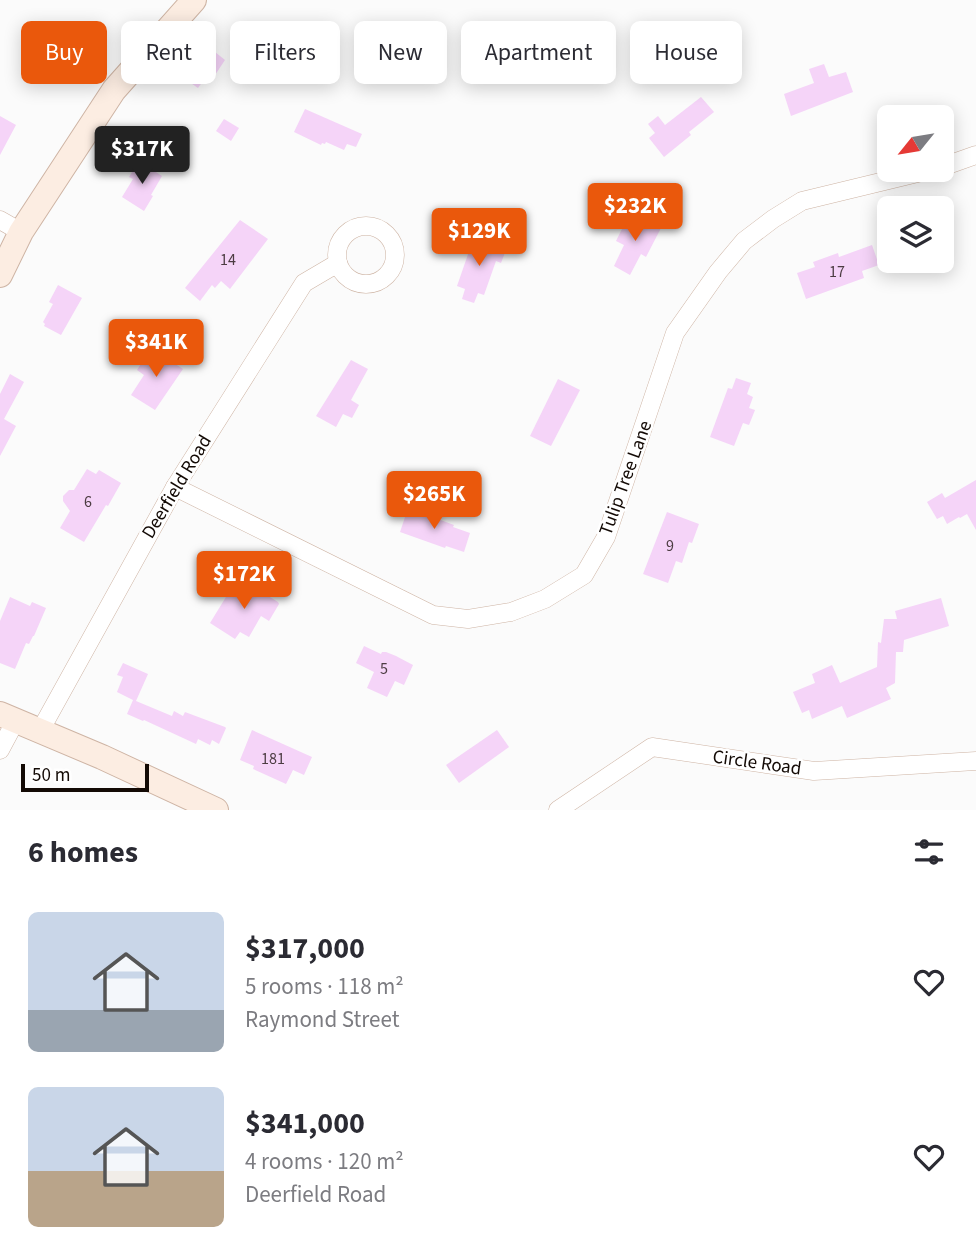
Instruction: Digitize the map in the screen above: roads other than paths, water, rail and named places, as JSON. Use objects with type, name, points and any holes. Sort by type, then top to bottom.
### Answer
[{"type":"street","points":[[0,275],[10,226],[114,90],[194,0]]},
{"type":"street","points":[[954,163],[976,155]]},
{"type":"street","name":"Tulip Tree Lane","points":[[175,487],[433,615],[468,619],[511,612],[545,599],[584,575],[606,537],[675,333],[718,272],[744,241],[802,201],[880,182]]},
{"type":"street","name":"Deerfield Road","points":[[40,731],[175,487],[304,283],[338,263]]},
{"type":"street","points":[[0,750],[8,717],[216,810]]},
{"type":"street","name":"Circle Road","points":[[558,810],[652,747],[814,771],[976,761]]}]
